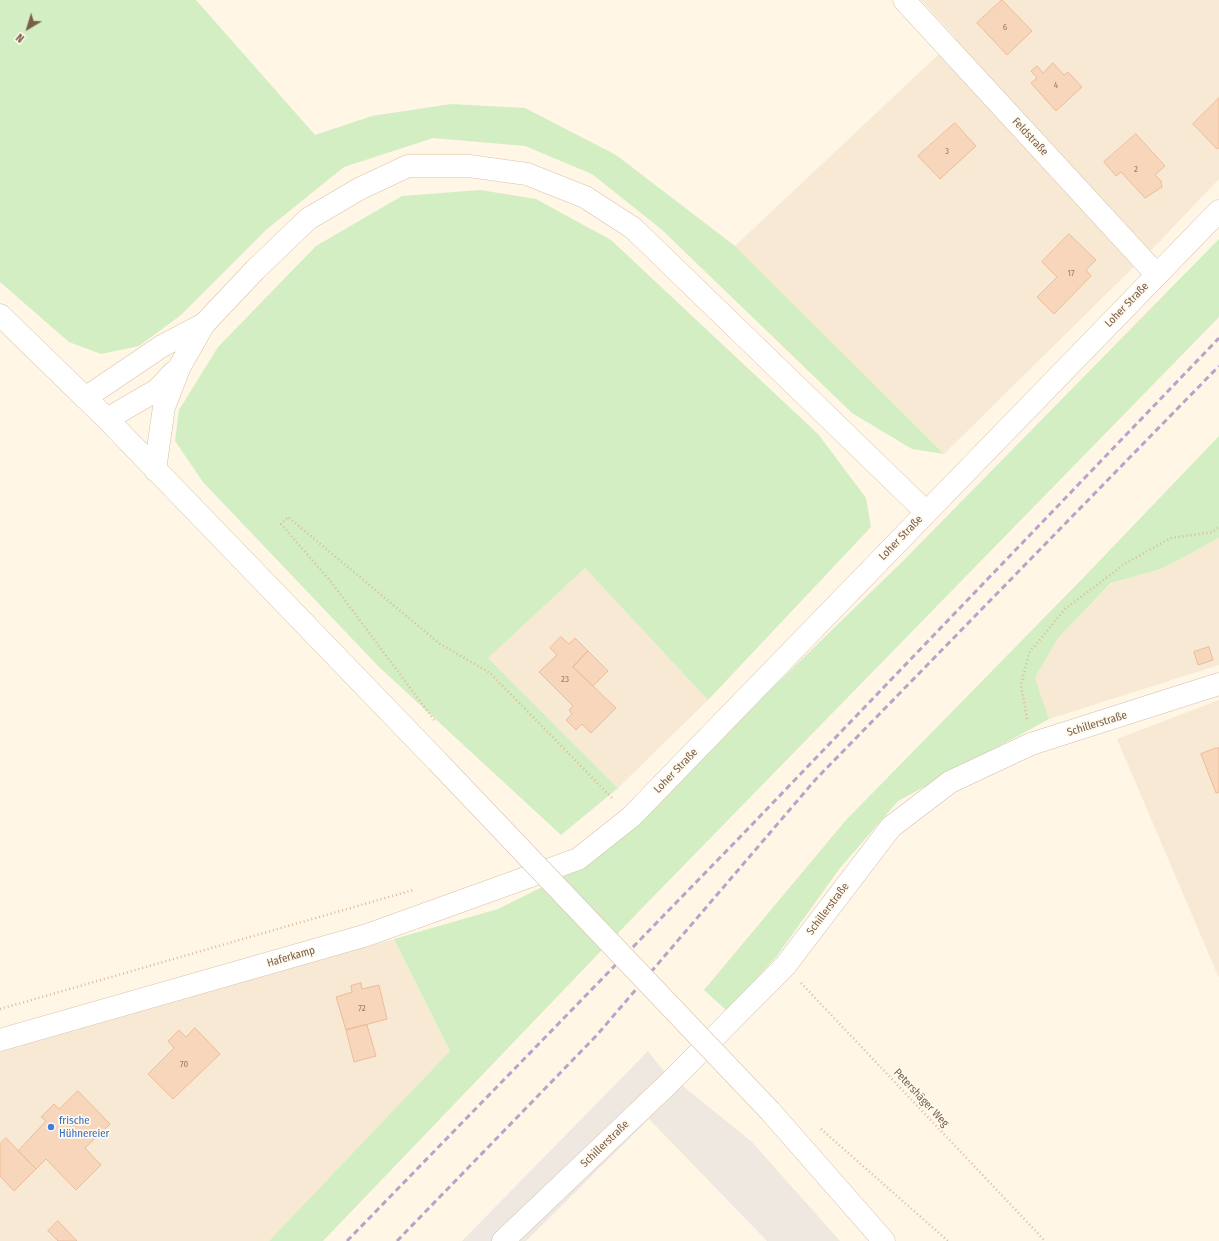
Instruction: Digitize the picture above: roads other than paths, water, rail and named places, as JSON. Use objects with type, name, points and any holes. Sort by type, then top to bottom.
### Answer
[{"type":"street","name":"Feldstraße","points":[[904,0],[1157,274]]},
{"type":"street","points":[[156,470],[164,407],[180,366],[204,324],[255,270],[308,219],[359,190],[408,166],[469,166],[527,174],[585,196],[633,228],[926,512]]},
{"type":"street","name":"Loher Straße","points":[[578,859],[631,817],[1219,211]]},
{"type":"street","points":[[0,316],[107,420],[438,761],[770,1111],[884,1241]]},
{"type":"street","points":[[85,398],[162,346],[204,324]]},
{"type":"street","points":[[107,420],[157,390],[180,366]]},
{"type":"street","name":"Schillerstraße","points":[[504,1241],[667,1085],[784,966],[891,827],[950,782],[1031,744],[1219,684]]},
{"type":"street","name":"Haferkamp","points":[[0,1040],[367,935],[578,859]]},
{"type":"railway","points":[[347,1241],[741,836],[1219,338]]},
{"type":"railway","points":[[397,1241],[597,1035],[816,779],[1219,366]]},
{"type":"place","name":"frische Hühnereier","points":[[51,1127]]}]
